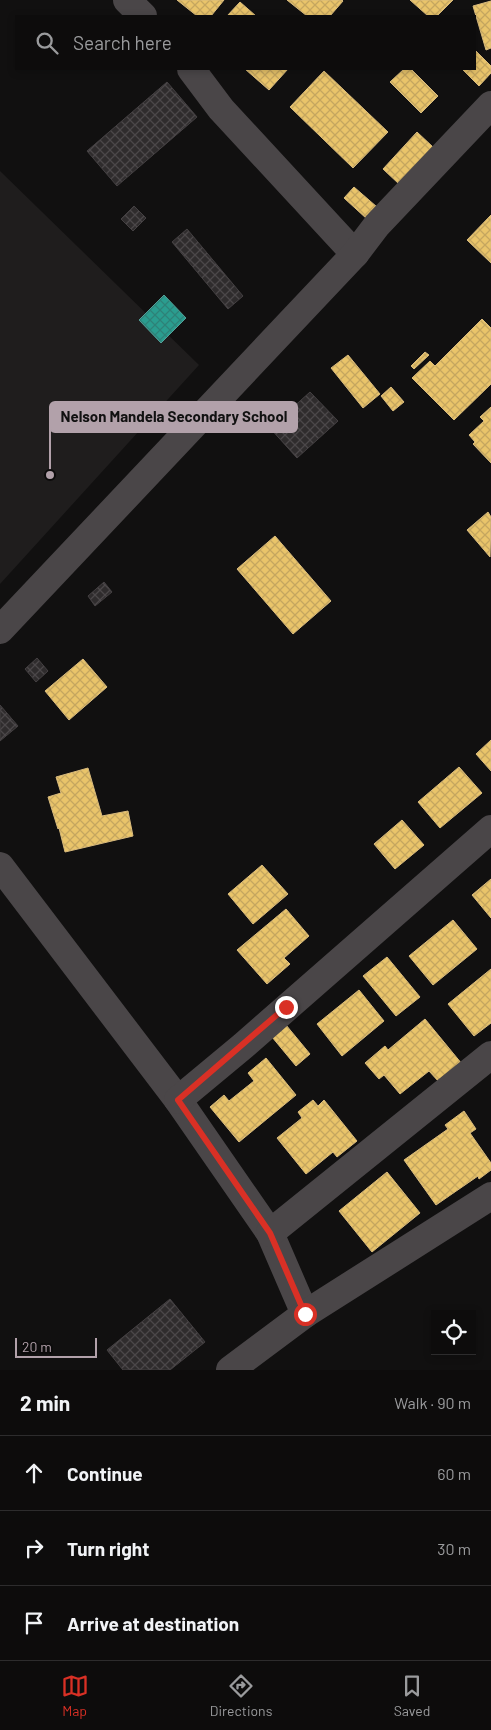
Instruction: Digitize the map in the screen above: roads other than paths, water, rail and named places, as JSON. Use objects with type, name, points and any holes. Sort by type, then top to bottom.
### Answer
[{"type":"street","points":[[127,0],[142,15]]},
{"type":"street","points":[[192,70],[221,109],[355,254]]},
{"type":"street","points":[[0,630],[355,254],[377,225],[491,105]]},
{"type":"street","points":[[178,1100],[243,1046],[491,829]]},
{"type":"street","points":[[0,866],[178,1100],[270,1233],[305,1314]]},
{"type":"street","points":[[270,1233],[491,1055]]},
{"type":"street","points":[[230,1370],[305,1314],[489,1201]]},
{"type":"place","name":"Nelson Mandela Secondary School","points":[[50,475]]}]
